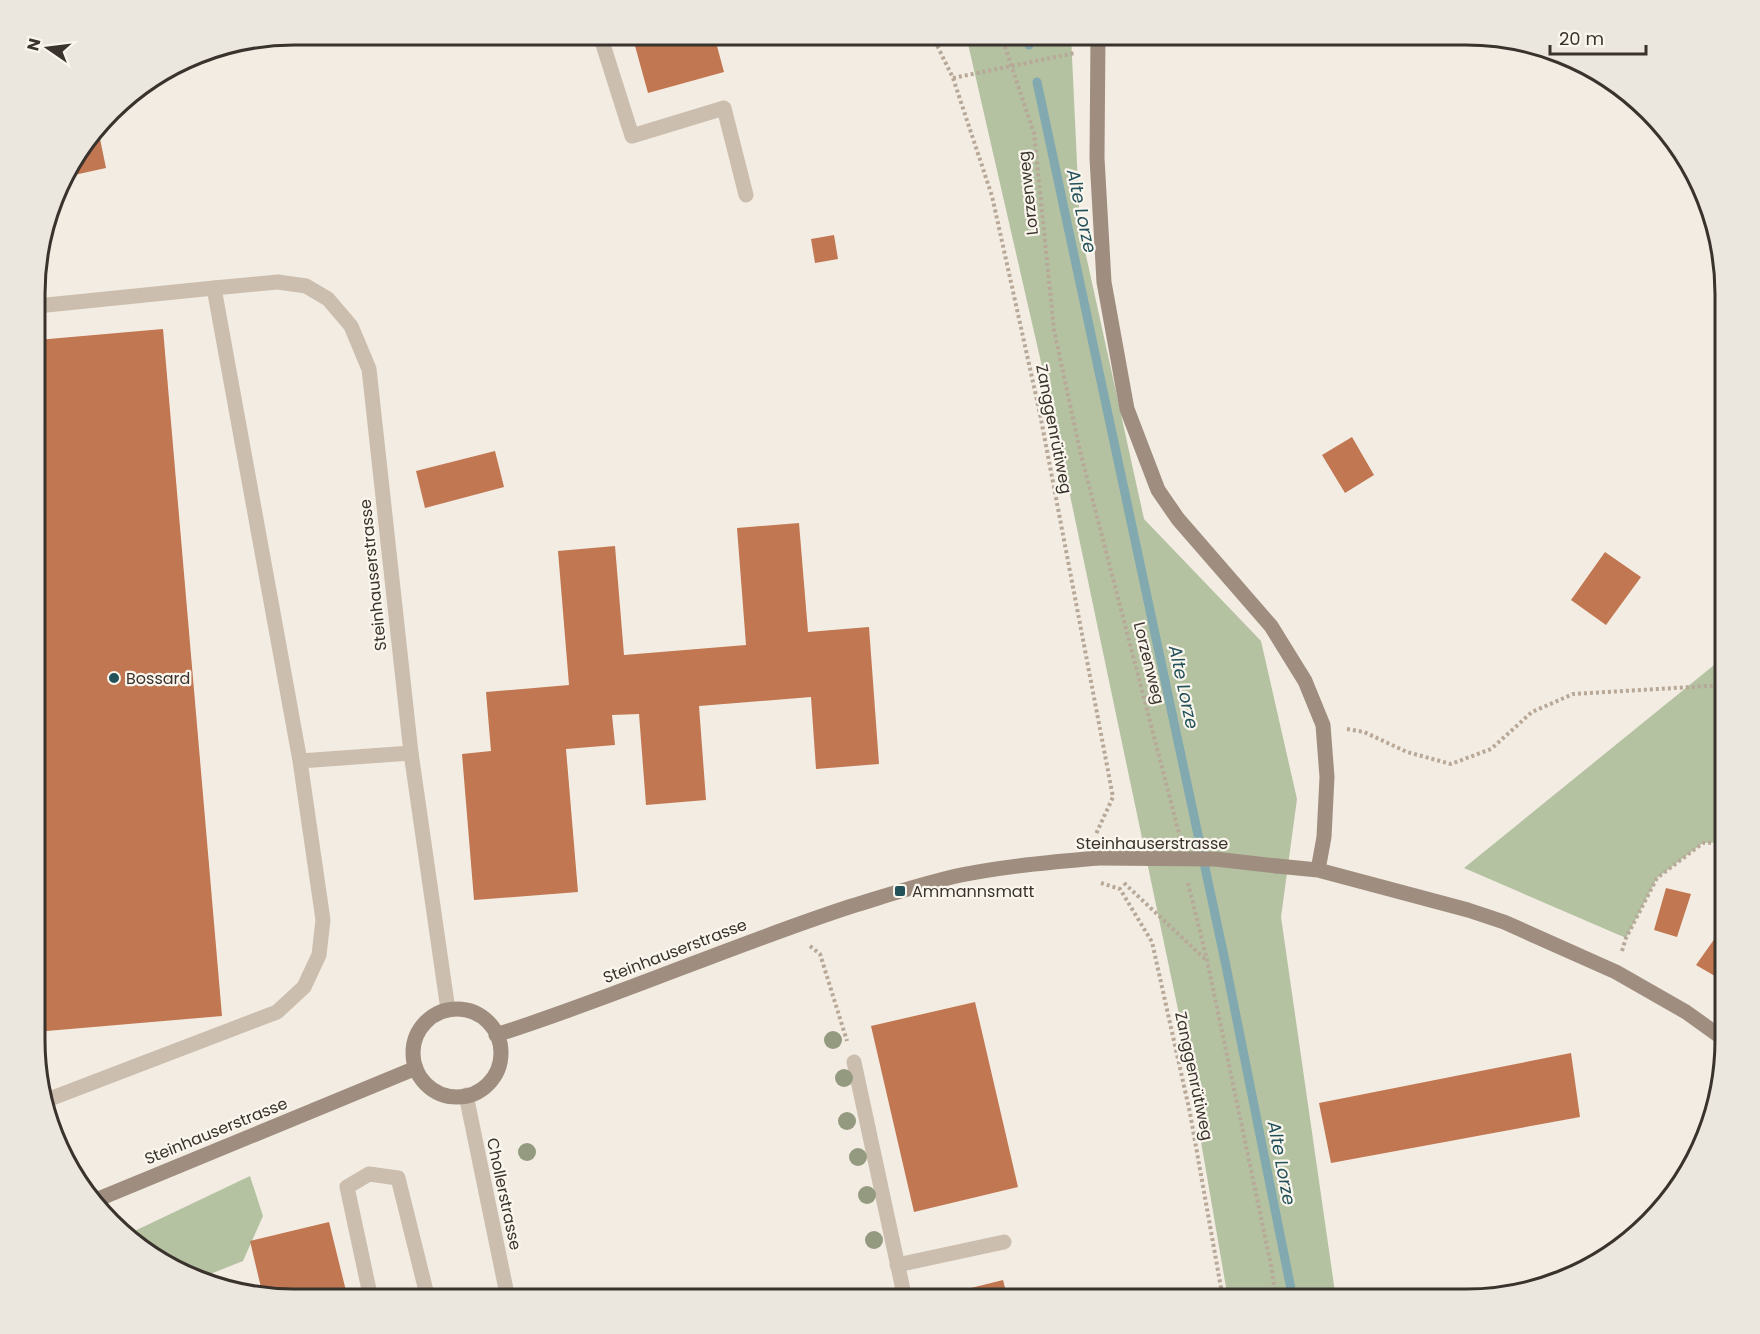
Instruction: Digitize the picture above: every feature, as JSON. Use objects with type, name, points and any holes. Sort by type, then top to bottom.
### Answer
[{"type":"street","points":[[603,45],[632,136],[724,108],[746,195]]},
{"type":"street","points":[[1099,45],[1097,158],[1104,282],[1127,410],[1158,490],[1178,519],[1271,626],[1305,681],[1323,725],[1327,777],[1324,837],[1318,870]]},
{"type":"street","name":"Steinhauserstrasse","points":[[214,288],[278,282],[306,286],[328,299],[351,326],[369,369],[411,753],[448,1010]]},
{"type":"street","points":[[45,305],[214,288],[300,761],[323,920],[319,955],[304,987],[277,1012],[52,1098]]},
{"type":"street","points":[[300,761],[411,753]]},
{"type":"street","name":"Steinhauserstrasse","points":[[496,1035],[564,1013],[786,927],[900,891],[960,876],[1011,867],[1097,858],[1215,859],[1318,870],[1468,910],[1504,922],[1616,972],[1686,1011],[1715,1033]]},
{"type":"street","points":[[448,1010],[462,1010],[476,1014],[488,1023],[496,1035],[500,1060],[494,1076],[482,1088],[466,1095],[451,1096],[436,1091],[423,1081],[416,1068],[413,1049],[418,1032],[430,1018],[448,1010]]},
{"type":"street","points":[[854,1062],[903,1289]]},
{"type":"street","name":"Steinhauserstrasse","points":[[101,1198],[416,1068]]},
{"type":"street","name":"Chollerstrasse","points":[[466,1095],[506,1289]]},
{"type":"street","points":[[369,1289],[347,1187],[369,1174],[398,1178],[426,1289]]},
{"type":"street","points":[[897,1266],[1004,1242]]},
{"type":"path","name":"Zanggenrütiweg","points":[[937,45],[953,78],[992,196],[1040,414],[1113,797],[1096,835]]},
{"type":"path","name":"Lorzenweg","points":[[1005,45],[1034,133],[1054,330],[1071,407],[1180,838]]},
{"type":"path","points":[[953,78],[1013,66],[1085,45]]},
{"type":"path","points":[[1323,725],[1364,732],[1407,752],[1451,764],[1491,749],[1532,712],[1573,694],[1715,686]]},
{"type":"path","points":[[1616,972],[1626,938],[1657,878],[1703,843],[1715,842]]},
{"type":"path","points":[[1097,858],[1207,960]]},
{"type":"path","points":[[1186,873],[1207,960],[1275,1289]]},
{"type":"path","name":"Zanggenrütiweg","points":[[1099,883],[1120,889],[1152,942],[1190,1113],[1221,1289]]},
{"type":"path","points":[[786,927],[820,954],[854,1062]]},
{"type":"green space","points":[[968,45],[1071,45],[1080,228],[1144,519],[1261,641],[1297,799],[1281,917],[1335,1289],[1226,1289],[1180,1019],[1054,419]]},
{"type":"green space","points":[[1715,664],[1715,842],[1703,843],[1657,878],[1626,938],[1464,868]]},
{"type":"green space","points":[[250,1176],[263,1216],[243,1261],[210,1274],[169,1256],[134,1231]]},
{"type":"building","points":[[635,45],[717,45],[724,72],[648,93]]},
{"type":"building","points":[[100,138],[106,168],[75,175]]},
{"type":"building","points":[[834,235],[838,259],[815,263],[811,239]]},
{"type":"building","name":"Bossard","points":[[163,329],[222,1016],[45,1031],[45,339]]},
{"type":"building","points":[[1352,437],[1374,475],[1345,493],[1322,455]]},
{"type":"building","points":[[495,451],[504,487],[425,508],[416,471]]},
{"type":"building","points":[[799,523],[808,632],[869,627],[879,764],[816,769],[811,697],[699,706],[706,800],[646,805],[639,714],[612,715],[615,745],[566,749],[578,892],[474,900],[462,754],[491,751],[486,692],[569,685],[558,551],[615,546],[624,655],[746,645],[737,528]]},
{"type":"building","points":[[1605,552],[1641,577],[1606,625],[1571,600]]},
{"type":"building","points":[[1666,888],[1691,894],[1677,937],[1654,930]]},
{"type":"building","points":[[1715,938],[1715,976],[1696,965]]},
{"type":"building","points":[[975,1002],[1018,1187],[914,1212],[871,1026]]},
{"type":"building","points":[[1571,1053],[1580,1117],[1331,1163],[1319,1103]]},
{"type":"building","points":[[329,1222],[346,1289],[261,1287],[250,1241]]},
{"type":"building","points":[[1003,1280],[1005,1289],[967,1289]]},
{"type":"waterway","name":"Alte Lorze","points":[[1037,82],[1225,961],[1291,1289]]},
{"type":"place","name":"Bossard","points":[[114,678]]},
{"type":"place","name":"Ammannsmatt","points":[[900,891]]}]
